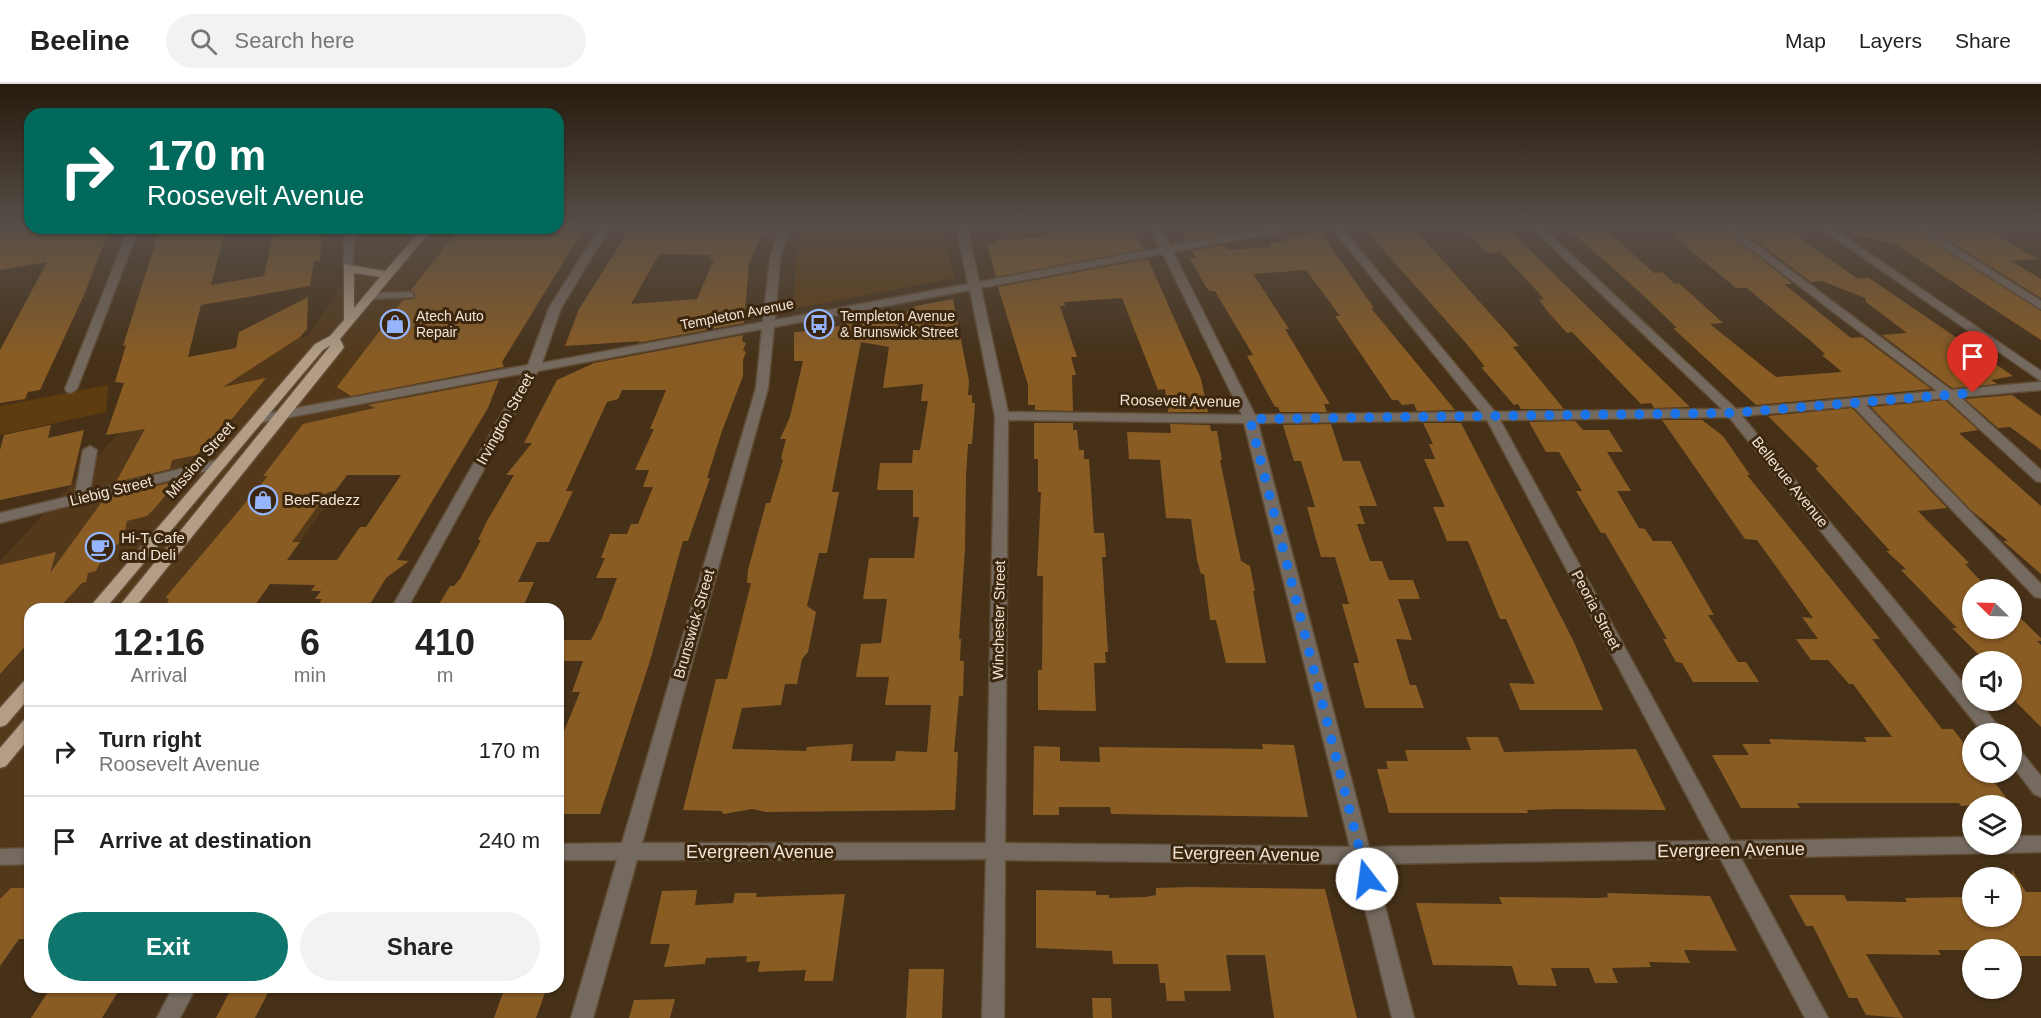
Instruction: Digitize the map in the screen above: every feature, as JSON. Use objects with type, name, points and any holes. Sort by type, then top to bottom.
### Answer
[{"type":"main road","points":[[348,271],[350,320]]},
{"type":"main road","points":[[356,271],[387,275]]},
{"type":"main road","name":"Mission Street","points":[[101,603],[319,347],[334,339],[391,271]]},
{"type":"main road","name":"Mission Street","points":[[130,603],[338,347],[334,339]]},
{"type":"main road","points":[[0,720],[15,704]]},
{"type":"main road","points":[[0,761],[24,732]]},
{"type":"street","points":[[71,389],[117,271]]},
{"type":"street","name":"Irvington Street","points":[[402,603],[533,369],[555,308],[578,271]]},
{"type":"street","name":"Brunswick Street","points":[[582,1018],[762,388],[774,271]]},
{"type":"street","name":"Winchester Street","points":[[971,271],[1002,416],[993,1018]]},
{"type":"street","name":"Templeton Avenue","points":[[259,419],[1053,271]]},
{"type":"street","points":[[1175,271],[1250,419],[1403,1018]]},
{"type":"street","name":"Peoria Street","points":[[1372,271],[1491,416],[1818,1018]]},
{"type":"street","name":"Bellevue Avenue","points":[[1582,271],[1733,413],[1986,723]]},
{"type":"street","points":[[1785,271],[1950,395],[2041,478]]},
{"type":"street","points":[[1887,271],[2041,377]]},
{"type":"street","points":[[1985,271],[2041,306]]},
{"type":"street","points":[[370,296],[409,295]]},
{"type":"street","name":"Roosevelt Avenue","points":[[1002,416],[1250,419],[1733,413],[1858,404],[2041,386]]},
{"type":"street","points":[[1858,404],[2041,592]]},
{"type":"street","points":[[82,498],[90,450]]},
{"type":"street","name":"Liebig Street","points":[[0,518],[221,463]]},
{"type":"street","points":[[2022,765],[2041,789]]},
{"type":"street","name":"Evergreen Avenue","points":[[564,852],[994,851],[1361,856],[2041,844]]},
{"type":"street","points":[[1,859],[24,857]]},
{"type":"street","points":[[168,1018],[182,993]]},
{"type":"shaded area","points":[[351,271],[496,271],[255,603],[24,603],[24,924],[0,957],[0,561],[189,358],[308,336]]},
{"type":"shaded area","points":[[795,271],[953,271],[955,278],[793,309]]},
{"type":"shaded area","points":[[108,385],[106,412],[0,435],[0,406]]},
{"type":"building","points":[[42,271],[93,271],[40,390],[28,392],[25,399],[0,403],[0,350]]},
{"type":"building","points":[[147,271],[215,271],[211,285],[264,276],[265,271],[312,271],[310,286],[201,305],[188,357],[236,348],[239,332],[308,297],[307,329],[300,337],[223,387],[266,378],[231,420],[226,421],[197,455],[172,460],[170,469],[116,482],[145,429],[106,435],[124,383],[115,382],[126,345],[123,346]]},
{"type":"building","points":[[426,271],[558,271],[502,362],[504,367],[351,396],[337,387],[403,300],[415,299],[415,292],[411,290]]},
{"type":"building","points":[[603,271],[650,271],[631,304],[697,299],[709,271],[748,271],[744,323],[637,343],[641,341],[565,346],[579,309]]},
{"type":"building","points":[[994,271],[1030,271],[996,277]]},
{"type":"building","points":[[1086,271],[1153,271],[1201,379],[1208,412],[1168,412],[1165,389],[1158,390],[1122,298],[1064,302],[1065,306],[1060,306],[1077,357],[1071,357],[1076,375],[1072,375],[1073,411],[1035,410],[1035,405],[1028,405],[1028,385],[998,287]]},
{"type":"building","points":[[1197,271],[1298,271],[1253,274],[1289,329],[1285,329],[1330,404],[1324,404],[1327,412],[1280,412],[1278,407],[1275,407],[1247,356],[1253,355],[1215,291],[1210,291]]},
{"type":"building","points":[[1306,271],[1347,271],[1374,308],[1371,308],[1455,410],[1417,411],[1414,404],[1402,405],[1398,400],[1392,400],[1335,316],[1340,316]]},
{"type":"building","points":[[1402,271],[1452,271],[1519,346],[1513,347],[1564,409],[1521,409],[1518,404],[1514,405],[1481,367],[1485,367]]},
{"type":"building","points":[[1517,271],[1551,271],[1690,407],[1654,408],[1651,403],[1641,404],[1572,332],[1567,333],[1539,300],[1544,299]]},
{"type":"building","points":[[1616,271],[1662,272],[1675,284],[1679,283],[1723,323],[1710,324],[1776,377],[1842,372],[1822,355],[1825,354],[1812,342],[1747,288],[1736,288],[1715,271],[1776,271],[1793,284],[1784,284],[1851,338],[1862,337],[1931,389],[1756,405]]},
{"type":"building","points":[[1796,271],[1845,271],[1857,279],[1869,278],[2013,376],[1991,380],[1997,384],[1952,388],[1882,335],[1907,333],[1866,302],[1865,298],[1822,281],[1811,282]]},
{"type":"building","points":[[1935,271],[1977,271],[2041,311],[2041,340]]},
{"type":"building","points":[[1997,271],[2027,271],[2041,279],[2041,298]]},
{"type":"building","points":[[953,299],[969,381],[968,395],[972,395],[972,403],[975,403],[972,444],[968,444],[966,477],[965,548],[959,639],[961,639],[960,661],[964,661],[963,696],[959,696],[954,752],[958,752],[955,810],[766,812],[752,809],[724,814],[721,811],[683,810],[716,679],[727,679],[751,583],[747,583],[748,570],[766,503],[770,503],[783,460],[781,458],[786,439],[780,439],[790,417],[803,361],[794,361],[794,332],[822,330],[822,327],[842,326],[842,323],[887,317],[887,314],[905,313],[915,306]],"holes":[[[861,342],[889,347],[883,388],[923,384],[921,401],[928,401],[920,450],[913,450],[912,463],[880,463],[877,490],[913,490],[913,517],[919,517],[914,558],[869,558],[863,599],[887,599],[881,643],[861,644],[856,677],[889,677],[885,705],[931,705],[927,752],[896,751],[895,761],[851,761],[853,744],[807,747],[806,751],[732,749],[742,708],[781,705],[785,684],[797,684],[802,659],[808,652],[816,612],[807,606],[819,553],[827,553],[839,492],[832,492]]]},
{"type":"building","points":[[743,335],[742,341],[746,343],[743,350],[746,352],[743,360],[743,376],[722,431],[707,478],[710,478],[688,541],[683,541],[650,661],[600,814],[564,814],[564,731],[580,692],[572,692],[583,661],[564,661],[564,640],[591,640],[602,618],[617,578],[596,578],[605,558],[601,558],[610,534],[627,534],[631,524],[638,524],[653,487],[643,487],[649,470],[635,470],[654,429],[650,429],[666,390],[622,390],[618,399],[607,402],[566,491],[573,491],[549,542],[537,542],[518,582],[534,582],[525,603],[440,603],[450,586],[454,586],[460,579],[481,540],[478,540],[487,521],[514,475],[506,475],[532,443],[524,443],[557,380],[594,363]]},
{"type":"building","points":[[499,380],[488,408],[397,560],[409,561],[386,578],[371,603],[320,603],[322,599],[315,599],[321,591],[311,591],[315,585],[270,584],[257,603],[167,603],[169,600],[166,597],[268,476],[263,476],[303,424],[375,408],[368,405]],"holes":[[[347,475],[401,475],[366,527],[360,527],[337,560],[287,560],[300,542],[292,542],[328,492],[335,491]]]},
{"type":"building","points":[[2012,395],[2041,416],[2041,450],[2010,427],[1998,428],[1965,399]]},
{"type":"building","points":[[1945,400],[1978,430],[1959,433],[2041,506],[2041,574],[2003,541],[2008,541],[1971,510],[1871,407]]},
{"type":"building","points":[[1852,408],[1947,508],[1918,511],[1969,563],[1965,564],[1979,579],[1962,579],[1962,638],[1952,628],[1957,628],[1901,570],[1906,569],[1886,551],[1890,551],[1815,468],[1819,467],[1768,416]]},
{"type":"building","points":[[1662,420],[1702,420],[1723,436],[1750,475],[1747,475],[1880,639],[1872,639],[1942,729],[1953,729],[1962,741],[1962,783],[1995,783],[2004,795],[1962,795],[1961,806],[1959,803],[1797,803],[1800,808],[1741,808],[1712,755],[1749,755],[1742,744],[1771,744],[1769,739],[1867,742],[1864,737],[1892,737],[1853,684],[1849,684],[1828,660],[1811,660],[1796,639],[1818,639],[1802,617],[1813,618],[1757,540],[1745,539]]},
{"type":"building","points":[[1575,421],[1583,430],[1609,430],[1623,452],[1607,452],[1631,491],[1617,491],[1639,528],[1645,529],[1653,541],[1671,541],[1714,615],[1708,615],[1738,662],[1746,662],[1759,682],[1693,682],[1682,663],[1676,662],[1663,639],[1667,639],[1605,533],[1601,533],[1576,491],[1582,491],[1559,452],[1546,452],[1529,422]]},
{"type":"building","points":[[1034,423],[1073,423],[1073,430],[1077,430],[1079,450],[1084,450],[1084,459],[1089,459],[1094,533],[1104,533],[1106,557],[1102,557],[1108,652],[1105,652],[1106,663],[1094,663],[1096,711],[1038,710],[1038,670],[1042,670],[1043,576],[1037,576],[1041,492],[1038,492],[1038,459],[1034,459]]},
{"type":"building","points":[[1423,423],[1461,423],[1573,640],[1603,710],[1520,710],[1509,683],[1535,684],[1506,619],[1500,619],[1468,541],[1447,541],[1433,507],[1445,507],[1424,459],[1435,459],[1429,444],[1433,444]]},
{"type":"building","points":[[1170,424],[1210,425],[1211,431],[1217,431],[1222,460],[1220,460],[1241,561],[1250,566],[1266,663],[1226,663],[1216,620],[1210,620],[1204,574],[1201,574],[1197,560],[1191,519],[1166,518],[1160,460],[1129,459],[1127,432],[1171,433]]},
{"type":"building","points":[[1331,424],[1343,461],[1360,461],[1377,506],[1359,506],[1365,524],[1357,524],[1370,561],[1382,561],[1389,580],[1413,580],[1420,599],[1398,599],[1412,640],[1396,639],[1410,685],[1416,685],[1424,708],[1365,708],[1353,663],[1359,663],[1342,604],[1349,604],[1335,557],[1321,557],[1307,507],[1315,507],[1301,461],[1294,461],[1283,425]]},
{"type":"building","points":[[51,425],[48,438],[84,430],[71,485],[0,500],[0,450],[4,435]]},
{"type":"building","points":[[168,483],[165,496],[154,509],[147,516],[127,521],[124,537],[120,538],[119,544],[110,546],[109,553],[104,555],[96,571],[88,573],[86,582],[82,583],[64,603],[24,603],[24,648],[0,674],[0,565],[56,552],[50,573],[104,499]]},
{"type":"building","points":[[2022,620],[2041,638],[2041,641],[2037,641],[2041,645],[2041,727],[2022,708],[2022,651],[1975,651],[1963,639],[2022,639]]},
{"type":"building","points":[[1466,737],[1498,737],[1504,752],[1636,749],[1666,810],[1560,809],[1527,810],[1528,813],[1389,813],[1377,769],[1388,769],[1386,761],[1408,761],[1405,750],[1471,750]]},
{"type":"building","points":[[1262,744],[1294,745],[1308,817],[1111,814],[1110,807],[1059,807],[1059,815],[1033,815],[1034,746],[1060,747],[1060,761],[1100,762],[1099,747],[1263,749]]},
{"type":"building","points":[[2022,886],[2026,892],[2041,892],[2041,956],[2022,956],[2022,939],[1962,939],[1962,950],[1938,950],[1941,955],[1866,954],[1903,1018],[1866,1015],[1857,998],[1849,998],[1813,926],[1806,926],[1789,895],[1844,895],[1847,901],[1907,902],[1905,898],[1962,897],[1962,927],[2022,927]]},
{"type":"building","points":[[11,888],[24,888],[24,939],[19,939],[0,966],[0,899]]},
{"type":"building","points":[[1156,888],[1325,889],[1357,1018],[1274,1018],[1265,955],[1226,955],[1231,991],[1184,991],[1185,1001],[1167,1001],[1165,983],[1160,983],[1158,964],[1113,964],[1112,951],[1036,948],[1036,890],[1096,891],[1096,895],[1109,895],[1109,898],[1146,897],[1156,895]]},
{"type":"building","points":[[697,890],[695,905],[733,903],[735,893],[757,893],[756,897],[845,894],[833,981],[804,981],[806,970],[758,972],[760,961],[746,962],[747,956],[706,958],[705,964],[664,967],[670,944],[650,944],[662,891]]},
{"type":"building","points":[[1607,893],[1710,896],[1737,951],[1684,950],[1690,963],[1649,962],[1651,967],[1612,968],[1618,983],[1595,983],[1589,968],[1551,968],[1557,986],[1518,985],[1512,966],[1433,965],[1416,903],[1502,904],[1499,897],[1599,898],[1608,897]]},
{"type":"building","points":[[909,969],[944,969],[942,1018],[906,1018]]},
{"type":"building","points":[[47,993],[117,993],[102,1018],[31,1018]]},
{"type":"building","points":[[229,993],[268,993],[255,1018],[216,1018]]},
{"type":"building","points":[[503,993],[545,993],[536,1018],[494,1018]]},
{"type":"building","points":[[1092,998],[1111,998],[1112,1018],[1093,1018]]},
{"type":"building","points":[[675,999],[670,1018],[629,1018],[634,1000]]},
{"type":"place","name":"Atech Auto Repair","points":[[395,324]]},
{"type":"place","name":"Templeton Avenue & Brunswick Street","points":[[819,324]]},
{"type":"place","name":"BeeFadezz","points":[[263,500]]},
{"type":"place","name":"Hi-T Cafe and Deli","points":[[100,547]]},
{"type":"route","points":[[1367,879],[1250,419],[1733,413],[1973,393]]}]
